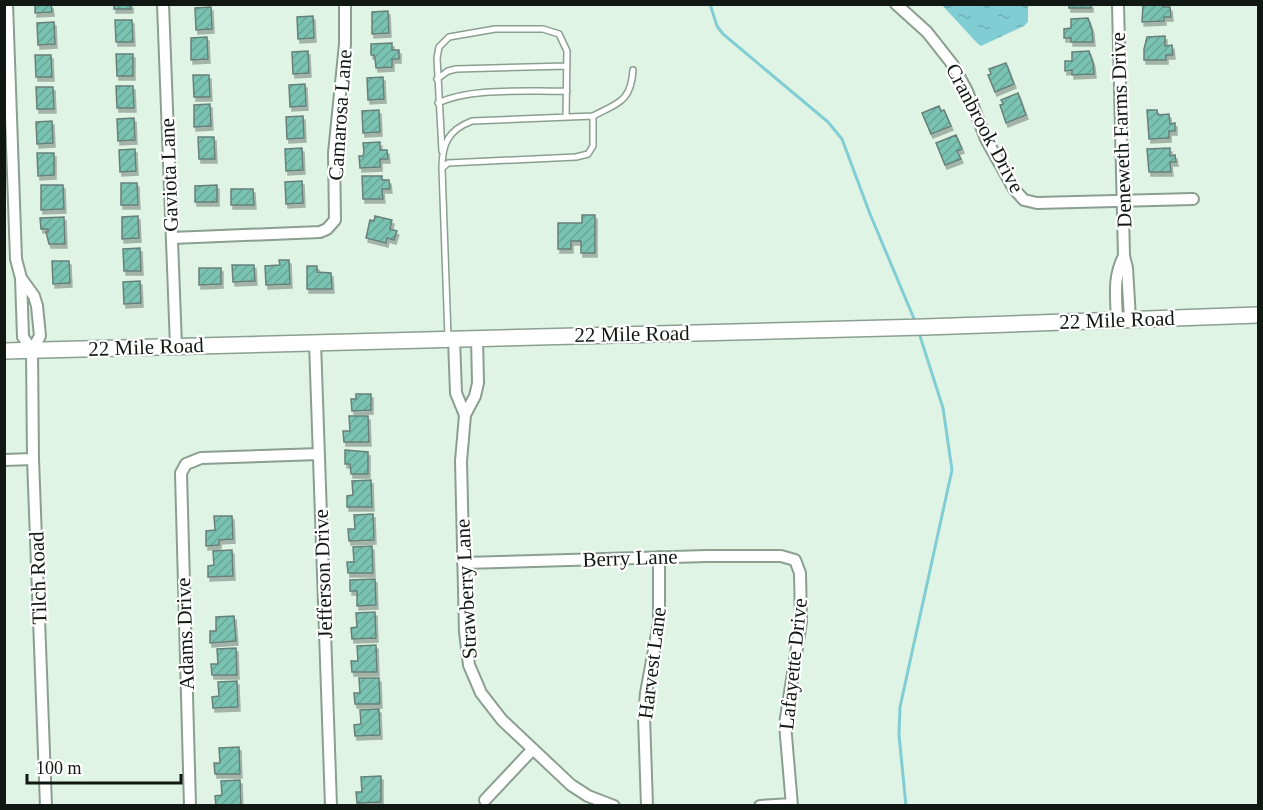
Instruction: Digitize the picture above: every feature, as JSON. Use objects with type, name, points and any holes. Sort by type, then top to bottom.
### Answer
[{"type":"street","points":[[7,4],[10,244],[21,278],[23,337],[32,350],[40,336],[37,306],[34,296],[21,278]]},
{"type":"street","name":"Gaviota Lane","points":[[163,4],[176,346]]},
{"type":"street","name":"Camarosa Lane","points":[[172,238],[320,232],[332,225],[335,213],[334,153],[346,29],[345,4]]},
{"type":"street","name":"Cranbrook Drive","points":[[896,4],[927,32],[953,65],[967,91],[990,146],[1014,189],[1024,200],[1037,203],[1124,200]]},
{"type":"street","name":"Deneweth Farms Drive","points":[[1118,4],[1124,256],[1117,268],[1116,278],[1123,319]]},
{"type":"street","points":[[1124,200],[1193,199]]},
{"type":"street","name":"22 Mile Road","points":[[4,351],[925,327],[1258,315]]},
{"type":"street","name":"Strawberry Lane","points":[[477,338],[478,383],[476,396],[465,415],[461,461],[466,644],[472,674],[493,711],[533,750],[580,791],[614,806]]},
{"type":"street","name":"Strawberry Lane","points":[[451,339],[456,393],[465,415]]},
{"type":"street","name":"Jefferson Drive","points":[[315,342],[331,806]]},
{"type":"street","name":"Tilch Road","points":[[32,350],[33,459],[45,806]]},
{"type":"street","name":"Adams Drive","points":[[190,806],[181,473],[186,464],[201,458],[319,454]]},
{"type":"street","points":[[4,460],[33,459]]},
{"type":"street","name":"Berry Lane","points":[[463,563],[658,557],[781,556],[795,560]]},
{"type":"street","name":"Harvest Lane","points":[[647,806],[644,716],[659,623],[658,557]]},
{"type":"street","name":"Lafayette Drive","points":[[792,805],[785,724],[801,622],[800,573],[795,560]]},
{"type":"street","points":[[485,800],[533,750]]},
{"type":"street","points":[[760,806],[792,805]]},
{"type":"lane","points":[[451,339],[437,79],[439,47],[449,37],[495,29],[543,29],[559,34],[567,51],[566,117]]},
{"type":"lane","points":[[437,79],[448,71],[456,69],[567,66]]},
{"type":"lane","points":[[442,151],[452,133],[472,121],[593,116],[621,101],[632,87],[633,70]]},
{"type":"lane","points":[[438,103],[453,96],[469,94],[567,91]]},
{"type":"lane","points":[[442,168],[448,163],[576,157],[588,154],[593,146],[593,116]]},
{"type":"water","points":[[942,5],[1028,5],[1028,22],[981,46]]},
{"type":"building","points":[[35,4],[51,4],[52,12],[35,13]]},
{"type":"building","points":[[114,4],[131,4],[131,9],[114,9]]},
{"type":"building","points":[[1069,4],[1091,4],[1091,8],[1069,8]]},
{"type":"building","points":[[1143,4],[1163,4],[1163,7],[1170,7],[1171,17],[1164,17],[1164,21],[1142,22]]},
{"type":"building","points":[[211,7],[212,29],[196,30],[195,8]]},
{"type":"building","points":[[388,11],[389,33],[372,34],[372,12]]},
{"type":"building","points":[[313,16],[314,38],[298,39],[297,17]]},
{"type":"building","points":[[1088,18],[1093,42],[1071,42],[1071,38],[1064,38],[1064,29],[1071,28],[1071,19]]},
{"type":"building","points":[[115,20],[132,20],[133,42],[116,42]]},
{"type":"building","points":[[54,22],[55,44],[38,45],[37,23]]},
{"type":"building","points":[[1165,36],[1165,46],[1172,45],[1173,55],[1166,55],[1166,60],[1144,60],[1147,37]]},
{"type":"building","points":[[207,37],[208,59],[191,60],[191,38]]},
{"type":"building","points":[[392,43],[392,50],[399,50],[399,59],[392,59],[392,67],[376,68],[374,55],[371,55],[371,44]]},
{"type":"building","points":[[308,51],[309,73],[293,74],[292,52]]},
{"type":"building","points":[[1089,51],[1094,74],[1072,75],[1072,70],[1065,71],[1065,61],[1072,61],[1072,52]]},
{"type":"building","points":[[116,54],[133,54],[133,76],[117,76]]},
{"type":"building","points":[[35,55],[51,55],[52,77],[36,77]]},
{"type":"building","points":[[1006,63],[1014,84],[995,92],[988,75],[991,74],[989,69]]},
{"type":"building","points":[[193,75],[209,75],[210,97],[194,97]]},
{"type":"building","points":[[383,77],[384,99],[368,100],[367,78]]},
{"type":"building","points":[[305,84],[306,106],[290,107],[289,85]]},
{"type":"building","points":[[116,86],[133,86],[134,108],[117,108]]},
{"type":"building","points":[[36,87],[53,87],[54,109],[37,109]]},
{"type":"building","points":[[1018,93],[1026,115],[1006,123],[1000,105],[1003,104],[1001,100]]},
{"type":"building","points":[[210,104],[211,126],[194,127],[194,105]]},
{"type":"building","points":[[939,106],[941,111],[944,110],[951,126],[931,134],[922,113]]},
{"type":"building","points":[[379,110],[380,132],[363,133],[362,111]]},
{"type":"building","points":[[1147,110],[1157,110],[1158,115],[1169,114],[1170,124],[1175,123],[1175,131],[1169,131],[1169,138],[1149,139]]},
{"type":"building","points":[[303,116],[304,138],[287,139],[286,117]]},
{"type":"building","points":[[134,118],[135,140],[118,141],[117,119]]},
{"type":"building","points":[[52,121],[53,143],[37,144],[36,122]]},
{"type":"building","points":[[956,135],[962,149],[957,151],[961,159],[945,165],[936,143]]},
{"type":"building","points":[[198,137],[214,137],[215,159],[199,159]]},
{"type":"building","points":[[380,142],[380,150],[387,150],[388,159],[380,159],[380,167],[360,168],[359,156],[363,156],[363,143]]},
{"type":"building","points":[[302,148],[303,170],[286,171],[285,149]]},
{"type":"building","points":[[1170,148],[1170,156],[1175,155],[1176,162],[1170,162],[1171,172],[1149,172],[1147,149]]},
{"type":"building","points":[[135,149],[136,171],[120,172],[119,150]]},
{"type":"building","points":[[37,153],[54,153],[54,175],[38,176]]},
{"type":"building","points":[[362,176],[382,176],[382,180],[389,180],[390,189],[382,189],[383,199],[363,199]]},
{"type":"building","points":[[302,181],[303,203],[286,204],[285,182]]},
{"type":"building","points":[[121,183],[137,183],[138,205],[121,205]]},
{"type":"building","points":[[41,185],[63,185],[64,209],[41,210]]},
{"type":"building","points":[[217,185],[217,202],[195,202],[195,186]]},
{"type":"building","points":[[231,189],[253,189],[254,205],[231,205]]},
{"type":"building","points":[[582,215],[595,215],[595,253],[581,253],[581,241],[571,241],[571,249],[558,249],[558,223],[582,223]]},
{"type":"building","points":[[138,216],[139,238],[122,239],[122,217]]},
{"type":"building","points":[[375,216],[392,220],[390,229],[397,231],[394,240],[387,238],[386,243],[366,238],[370,220],[374,221]]},
{"type":"building","points":[[64,217],[65,244],[49,244],[46,232],[48,229],[41,229],[40,218]]},
{"type":"building","points":[[140,248],[141,271],[124,271],[123,249]]},
{"type":"building","points":[[279,260],[289,260],[290,284],[266,285],[265,266],[280,265]]},
{"type":"building","points":[[52,261],[69,261],[70,283],[53,284]]},
{"type":"building","points":[[232,265],[254,265],[255,281],[233,282]]},
{"type":"building","points":[[307,266],[317,266],[317,272],[331,273],[332,289],[307,289]]},
{"type":"building","points":[[199,268],[221,268],[221,284],[199,285]]},
{"type":"building","points":[[140,281],[141,303],[124,304],[123,282]]},
{"type":"building","points":[[356,394],[371,394],[371,410],[352,411],[351,399],[356,399]]},
{"type":"building","points":[[349,416],[368,416],[369,442],[344,442],[343,431],[350,431]]},
{"type":"building","points":[[345,450],[368,452],[368,474],[351,474],[350,464],[345,464]]},
{"type":"building","points":[[371,480],[372,507],[347,507],[347,496],[353,495],[352,481]]},
{"type":"building","points":[[373,514],[374,540],[349,541],[348,529],[355,529],[354,515]]},
{"type":"building","points":[[214,516],[232,516],[233,539],[219,540],[219,545],[206,546],[206,531],[215,530]]},
{"type":"building","points":[[372,546],[373,573],[348,573],[347,562],[354,562],[353,547]]},
{"type":"building","points":[[232,550],[233,576],[208,577],[208,566],[214,565],[213,551]]},
{"type":"building","points":[[375,579],[376,605],[357,606],[357,591],[350,591],[350,580]]},
{"type":"building","points":[[375,612],[376,638],[352,639],[351,628],[357,627],[356,613]]},
{"type":"building","points":[[234,616],[236,641],[210,643],[210,631],[216,631],[216,617]]},
{"type":"building","points":[[376,645],[377,672],[352,672],[351,661],[358,661],[357,646]]},
{"type":"building","points":[[236,648],[237,675],[212,675],[211,664],[218,664],[217,649]]},
{"type":"building","points":[[359,678],[379,678],[380,704],[355,704],[354,693],[360,693]]},
{"type":"building","points":[[237,681],[238,707],[213,708],[212,697],[219,696],[218,682]]},
{"type":"building","points":[[379,709],[380,735],[355,736],[354,725],[361,724],[360,710]]},
{"type":"building","points":[[239,747],[240,774],[215,774],[214,763],[220,763],[219,748]]},
{"type":"building","points":[[381,776],[381,802],[357,803],[356,792],[362,792],[361,777]]},
{"type":"building","points":[[240,780],[241,806],[216,806],[215,796],[222,795],[221,781]]},
{"type":"waterway","points":[[710,4],[717,26],[723,34],[828,122],[842,139],[870,214],[915,321]]},
{"type":"waterway","points":[[906,806],[899,735],[900,707],[952,470],[943,408],[919,333]]}]
